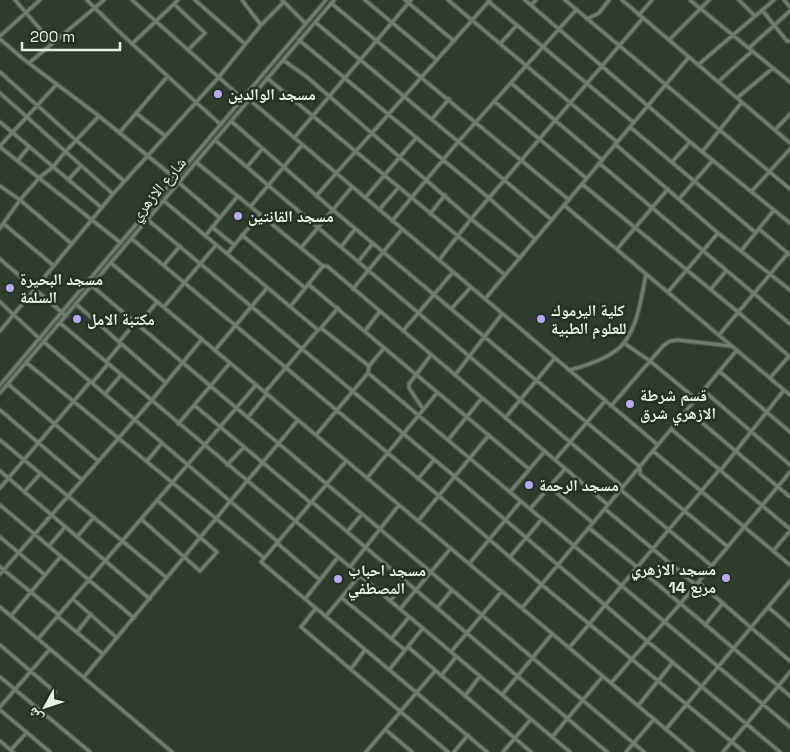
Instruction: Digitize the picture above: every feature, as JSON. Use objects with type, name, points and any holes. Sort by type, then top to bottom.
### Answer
[{"type":"street","points":[[15,0],[52,43]]},
{"type":"street","points":[[40,0],[0,38],[29,63],[120,132],[176,179]]},
{"type":"street","points":[[87,0],[167,77],[221,125]]},
{"type":"street","points":[[29,63],[104,0]]},
{"type":"street","points":[[132,0],[218,78],[336,173],[658,445]]},
{"type":"street","points":[[132,44],[178,0]]},
{"type":"street","points":[[195,0],[245,44]]},
{"type":"street","points":[[242,0],[261,25]]},
{"type":"street","name":"شارع الازهري","points":[[0,384],[121,244],[326,0]]},
{"type":"street","points":[[365,0],[437,60]]},
{"type":"street","points":[[405,0],[410,2],[454,41]]},
{"type":"street","points":[[448,0],[572,102],[718,233],[790,290]]},
{"type":"street","points":[[316,196],[489,0],[633,122]]},
{"type":"street","points":[[525,0],[690,142],[790,223]]},
{"type":"street","points":[[531,5],[536,0]]},
{"type":"street","points":[[565,0],[790,188]]},
{"type":"street","points":[[587,19],[599,12],[609,0]]},
{"type":"street","points":[[622,0],[790,143]]},
{"type":"street","points":[[639,15],[652,0]]},
{"type":"street","points":[[690,0],[790,82]]},
{"type":"street","points":[[669,40],[709,0]]},
{"type":"street","points":[[739,0],[754,16]]},
{"type":"street","points":[[698,64],[774,0]]},
{"type":"street","points":[[784,0],[790,7]]},
{"type":"street","points":[[0,331],[124,181],[218,78],[283,1],[306,24]]},
{"type":"street","points":[[333,1],[376,41],[569,200]]},
{"type":"street","name":"شارع الازهري","points":[[0,393],[333,1]]},
{"type":"street","points":[[294,138],[410,2]]},
{"type":"street","points":[[174,4],[205,33],[188,50]]},
{"type":"street","points":[[392,221],[442,160],[576,10]]},
{"type":"street","points":[[762,10],[787,41],[790,41]]},
{"type":"street","points":[[718,82],[790,11]]},
{"type":"street","points":[[439,260],[471,219],[643,18]]},
{"type":"street","points":[[316,22],[552,220]]},
{"type":"street","points":[[500,44],[517,25]]},
{"type":"street","points":[[299,40],[536,239]]},
{"type":"street","points":[[485,299],[688,57]]},
{"type":"street","points":[[283,60],[308,76],[471,219],[520,258]]},
{"type":"street","points":[[737,98],[773,68]]},
{"type":"street","points":[[0,72],[36,106],[124,181]]},
{"type":"street","points":[[120,132],[167,77]]},
{"type":"street","points":[[267,78],[505,275]]},
{"type":"street","points":[[58,84],[0,146],[121,244]]},
{"type":"street","points":[[510,84],[556,121],[652,209],[790,324]]},
{"type":"street","points":[[0,93],[113,194]]},
{"type":"street","points":[[432,120],[448,99]]},
{"type":"street","points":[[494,102],[586,178]]},
{"type":"street","points":[[702,152],[742,102]]},
{"type":"street","points":[[136,114],[164,136]]},
{"type":"street","points":[[775,130],[790,114]]},
{"type":"street","points":[[0,228],[20,200],[99,116]]},
{"type":"street","points":[[231,121],[316,196],[535,381],[640,466]]},
{"type":"street","points":[[0,122],[102,208]]},
{"type":"street","points":[[630,126],[756,233]]},
{"type":"street","points":[[365,198],[416,138]]},
{"type":"street","points":[[215,140],[520,399],[668,530],[712,566]]},
{"type":"street","points":[[672,162],[690,142]]},
{"type":"street","points":[[250,206],[302,145]]},
{"type":"street","points":[[18,160],[29,147]]},
{"type":"street","points":[[247,167],[262,149]]},
{"type":"street","points":[[751,192],[790,149]]},
{"type":"street","points":[[679,199],[713,160]]},
{"type":"street","points":[[196,162],[322,266],[326,266],[353,288],[608,505]]},
{"type":"street","points":[[68,180],[81,166]]},
{"type":"street","points":[[179,183],[220,218]]},
{"type":"street","points":[[582,184],[790,356],[770,378]]},
{"type":"street","points":[[0,186],[20,200],[72,244]]},
{"type":"street","points":[[300,248],[352,187]]},
{"type":"street","points":[[379,210],[398,188]]},
{"type":"street","points":[[617,249],[668,189]]},
{"type":"street","points":[[430,214],[445,195]]},
{"type":"street","points":[[205,236],[238,196]]},
{"type":"street","points":[[164,201],[290,307],[369,366]]},
{"type":"street","points":[[564,205],[790,395]]},
{"type":"street","points":[[741,251],[774,210]]},
{"type":"street","points":[[227,254],[260,214]]},
{"type":"street","points":[[148,220],[303,348],[780,752]]},
{"type":"street","points":[[4,224],[54,266]]},
{"type":"street","points":[[212,227],[234,245]]},
{"type":"street","points":[[341,247],[355,229]]},
{"type":"street","points":[[353,288],[402,229]]},
{"type":"street","points":[[719,335],[789,254],[759,229]]},
{"type":"street","points":[[668,292],[718,233]]},
{"type":"street","points":[[242,236],[305,288]]},
{"type":"street","points":[[132,239],[387,452],[542,585],[744,752]]},
{"type":"street","points":[[358,262],[373,243]]},
{"type":"street","points":[[164,307],[216,245]]},
{"type":"street","points":[[164,265],[180,246]]},
{"type":"street","points":[[0,259],[66,316]]},
{"type":"street","points":[[111,263],[693,752]]},
{"type":"street","points":[[290,307],[322,266]]},
{"type":"street","points":[[711,289],[726,271]]},
{"type":"street","points":[[403,331],[453,272]]},
{"type":"street","points":[[570,371],[614,352],[624,342],[633,325],[646,274]]},
{"type":"street","points":[[308,284],[529,469]]},
{"type":"street","points":[[92,286],[644,752]]},
{"type":"street","points":[[451,309],[471,287]]},
{"type":"street","points":[[215,350],[267,288]]},
{"type":"street","points":[[0,302],[40,339]]},
{"type":"street","points":[[0,488],[107,363],[120,343],[157,302]]},
{"type":"street","points":[[76,304],[166,383]]},
{"type":"street","points":[[248,417],[285,367],[338,308]]},
{"type":"street","points":[[365,332],[380,312]]},
{"type":"street","points":[[455,375],[502,314]]},
{"type":"street","points":[[60,323],[570,752]]},
{"type":"street","points":[[0,574],[151,401],[202,339]]},
{"type":"street","points":[[611,406],[663,346],[670,341],[678,340],[732,346]]},
{"type":"street","points":[[44,342],[320,580]]},
{"type":"street","points":[[624,342],[650,361],[696,400]]},
{"type":"street","points":[[316,435],[368,373],[369,366],[384,348]]},
{"type":"street","points":[[522,608],[737,350]]},
{"type":"street","points":[[423,409],[408,388],[431,355]]},
{"type":"street","points":[[505,418],[555,358]]},
{"type":"street","points":[[27,362],[216,519],[305,599],[487,752]]},
{"type":"street","points":[[178,424],[230,362]]},
{"type":"street","points":[[719,371],[790,432]]},
{"type":"street","points":[[368,373],[790,727]]},
{"type":"street","points":[[105,394],[121,375]]},
{"type":"street","points":[[8,384],[98,461]]},
{"type":"street","points":[[38,639],[256,384]]},
{"type":"street","points":[[703,390],[790,465]]},
{"type":"street","points":[[569,648],[684,510],[721,469],[784,390]]},
{"type":"street","points":[[367,478],[437,393]]},
{"type":"street","points":[[448,440],[482,398]]},
{"type":"street","points":[[555,460],[606,401]]},
{"type":"street","points":[[194,405],[607,752]]},
{"type":"street","points":[[0,410],[82,480]]},
{"type":"street","points":[[687,410],[790,497]]},
{"type":"street","points":[[84,678],[298,420]]},
{"type":"street","points":[[671,429],[721,469],[790,530],[773,551]]},
{"type":"street","points":[[418,521],[489,435]]},
{"type":"street","points":[[0,440],[167,578]]},
{"type":"street","points":[[147,461],[162,443]]},
{"type":"street","points":[[227,465],[244,447]]},
{"type":"street","points":[[510,492],[545,451]]},
{"type":"street","points":[[653,451],[790,565]]},
{"type":"street","points":[[418,479],[434,460]]},
{"type":"street","points":[[262,560],[346,461]]},
{"type":"street","points":[[640,466],[640,474],[728,547]]},
{"type":"street","points":[[530,509],[566,468]]},
{"type":"street","points":[[0,471],[150,599]]},
{"type":"street","points":[[611,683],[697,584],[790,472]]},
{"type":"street","points":[[24,492],[40,474]]},
{"type":"street","points":[[550,487],[593,524]]},
{"type":"street","points":[[141,519],[200,571],[217,552],[157,500]]},
{"type":"street","points":[[469,564],[521,501]]},
{"type":"street","points":[[0,505],[134,618]]},
{"type":"street","points":[[350,567],[399,505]]},
{"type":"street","points":[[605,509],[723,603],[790,661]]},
{"type":"street","points":[[347,532],[362,514]]},
{"type":"street","points":[[77,537],[94,517]]},
{"type":"street","points":[[510,557],[542,519]]},
{"type":"street","points":[[49,546],[65,527]]},
{"type":"street","points":[[589,528],[790,696]]},
{"type":"street","points":[[0,537],[45,575]]},
{"type":"street","points":[[400,609],[451,548]]},
{"type":"street","points":[[11,616],[61,556]]},
{"type":"street","points":[[305,599],[338,557]]},
{"type":"street","points":[[0,567],[103,654]]},
{"type":"street","points":[[326,616],[360,575]]},
{"type":"street","points":[[666,729],[790,581]]},
{"type":"street","points":[[390,601],[406,582]]},
{"type":"street","points":[[785,588],[790,592]]},
{"type":"street","points":[[437,608],[452,590]]},
{"type":"street","points":[[451,652],[502,591]]},
{"type":"street","points":[[73,598],[117,638]]},
{"type":"street","points":[[342,598],[405,650]]},
{"type":"street","points":[[705,625],[723,603]]},
{"type":"street","points":[[0,607],[172,752]]},
{"type":"street","points":[[768,607],[790,626]]},
{"type":"street","points":[[316,608],[301,627],[448,752]]},
{"type":"street","points":[[76,632],[92,614]]},
{"type":"street","points":[[391,639],[409,617]]},
{"type":"street","points":[[389,670],[423,628]]},
{"type":"street","points":[[502,695],[552,634]]},
{"type":"street","points":[[0,645],[55,692]]},
{"type":"street","points":[[408,647],[531,752]]},
{"type":"street","points":[[50,649],[0,708],[50,752]]},
{"type":"street","points":[[351,669],[365,650]]},
{"type":"street","points":[[441,676],[456,656]]},
{"type":"street","points":[[638,706],[673,662]]},
{"type":"street","points":[[366,752],[436,671]]},
{"type":"street","points":[[723,752],[790,672]]},
{"type":"street","points":[[0,676],[90,752]]},
{"type":"street","points":[[465,696],[480,676]]},
{"type":"street","points":[[552,737],[603,676]]},
{"type":"street","points":[[503,752],[531,719]]},
{"type":"street","points":[[626,752],[654,719]]},
{"type":"street","points":[[386,730],[412,752]]},
{"type":"street","points":[[0,741],[12,751],[27,732]]},
{"type":"street","points":[[454,752],[468,736]]},
{"type":"place","name":"مسجد الوالدين","points":[[218,94]]},
{"type":"place","name":"مسجد القانتين","points":[[238,216]]},
{"type":"place","name":"مسجد البحيرة السلمة","points":[[10,288]]},
{"type":"place","name":"مكتبة الامل","points":[[77,319]]},
{"type":"place","name":"كلية اليرموك للعلوم الطبية","points":[[541,319]]},
{"type":"place","name":"قسم شرطة الازهري شرق","points":[[630,404]]},
{"type":"place","name":"مسجد الرحمة","points":[[529,485]]},
{"type":"place","name":"مسجد الازهري مربع 14","points":[[726,578]]},
{"type":"place","name":"مسجد احباب المصطفي","points":[[338,579]]}]
